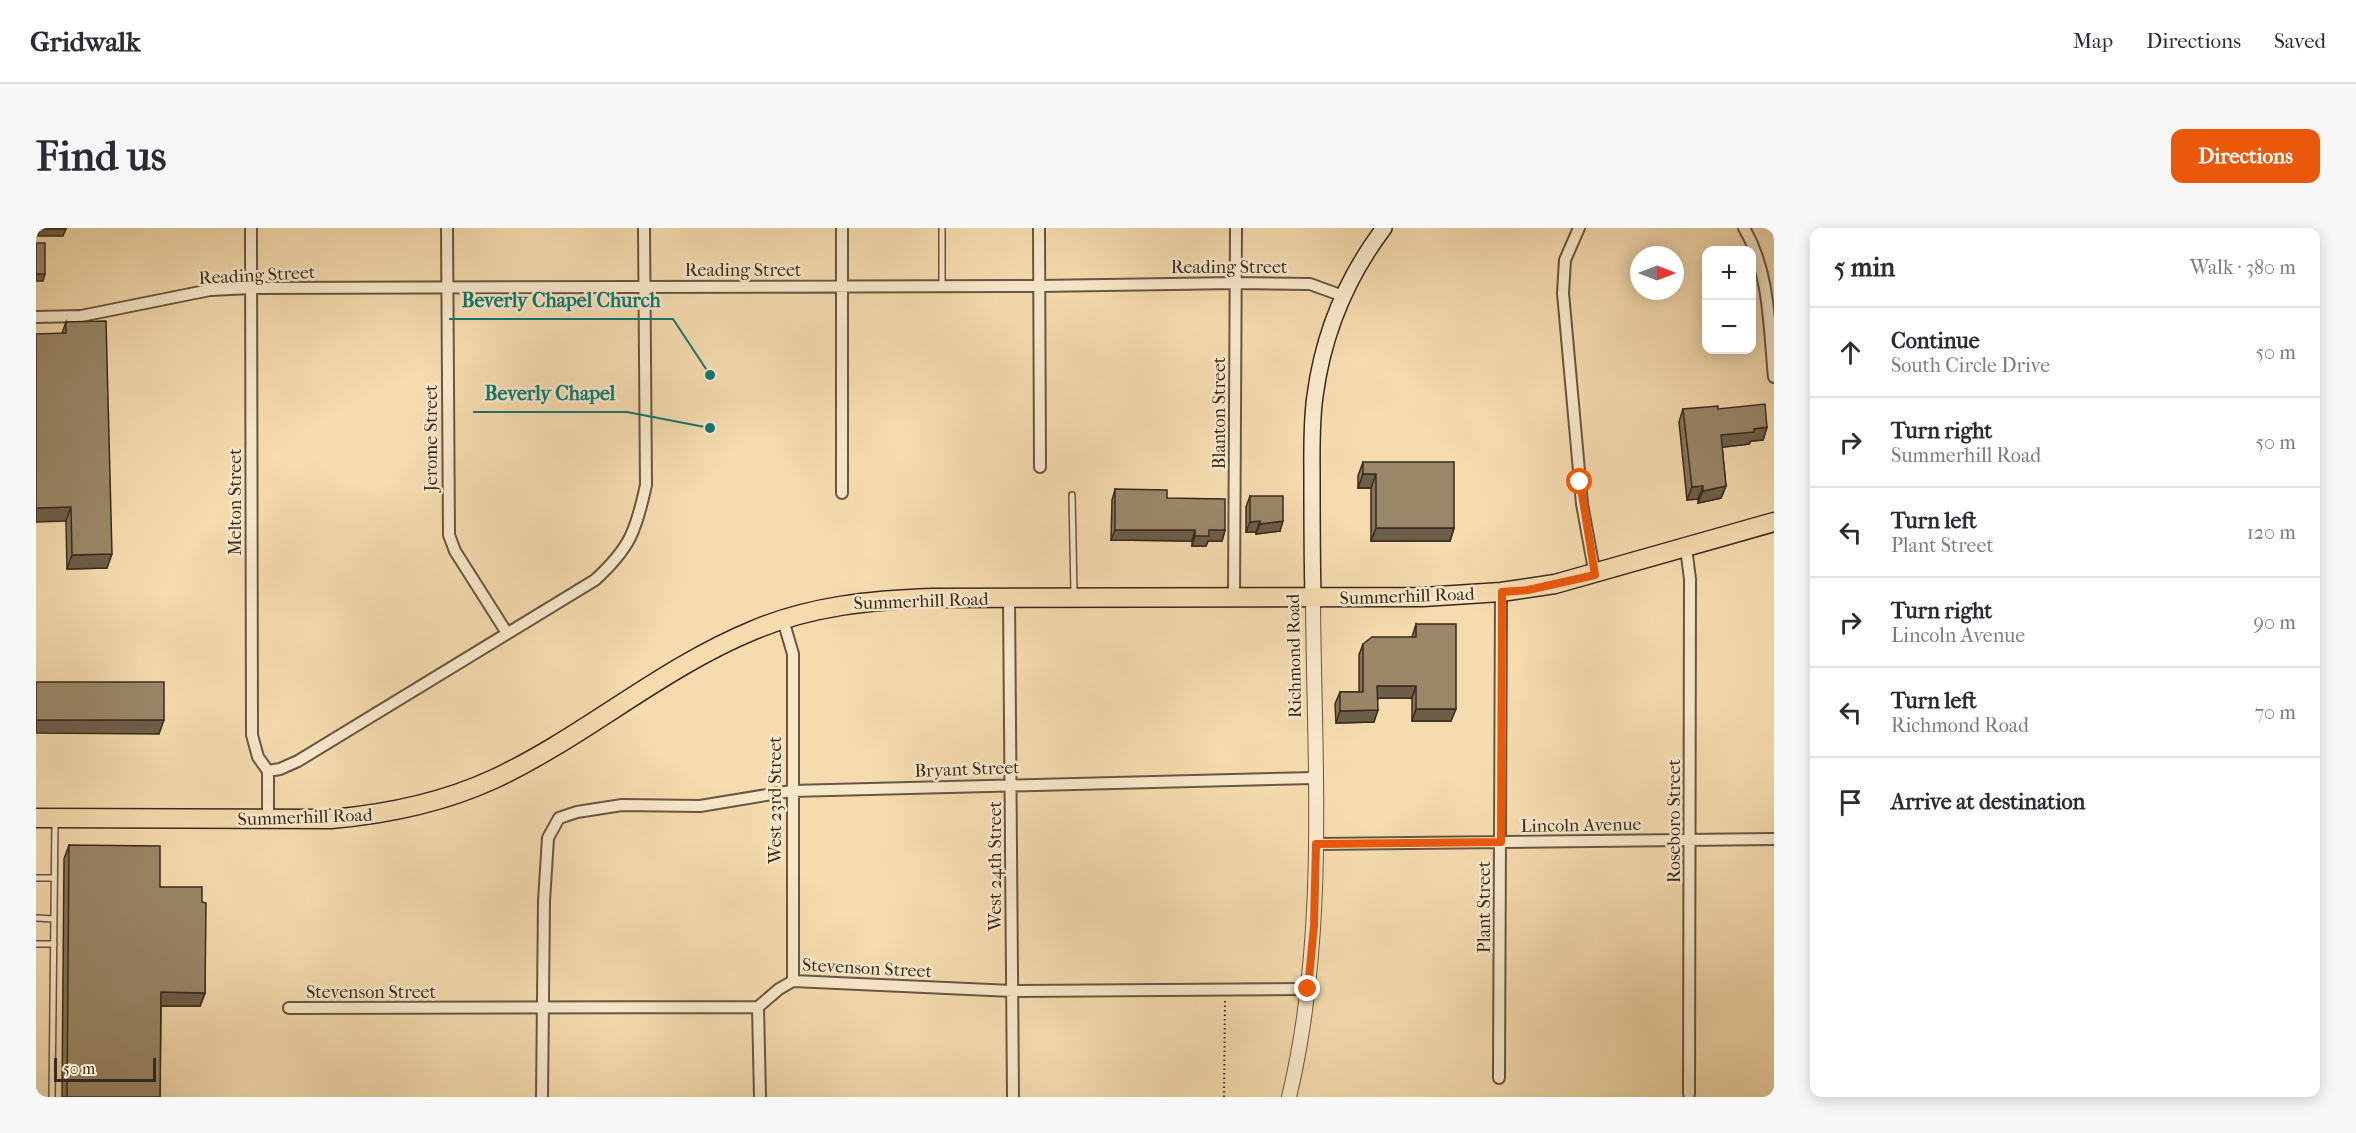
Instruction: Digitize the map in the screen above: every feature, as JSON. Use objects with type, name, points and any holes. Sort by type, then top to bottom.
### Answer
[{"type":"main road","name":"Richmond Road","points":[[1312,598],[1312,429],[1315,396],[1324,349],[1343,296],[1360,264],[1384,228]]},
{"type":"main road","name":"Summerhill Road","points":[[36,818],[331,819],[375,815],[438,801],[475,787],[532,758],[715,647],[756,629],[830,607],[877,600],[1423,597],[1528,590],[1595,575],[1774,522]]},
{"type":"street","name":"Melton Street","points":[[251,228],[252,735],[258,757],[268,771]]},
{"type":"street","name":"Jerome Street","points":[[447,228],[447,512],[449,535],[455,551],[507,633]]},
{"type":"street","points":[[268,820],[268,771],[280,769],[298,761],[595,580],[614,562],[637,524],[646,485],[644,228]]},
{"type":"street","points":[[842,228],[842,493]]},
{"type":"street","points":[[1039,228],[1040,467]]},
{"type":"street","name":"Blanton Street","points":[[1234,599],[1236,228]]},
{"type":"street","points":[[1579,228],[1565,260],[1563,293],[1581,493],[1595,575]]},
{"type":"street","points":[[1744,228],[1754,244],[1764,285],[1774,376]]},
{"type":"street","name":"Reading Street","points":[[36,317],[81,316],[210,290],[251,288],[1040,286],[1236,283],[1310,284],[1343,296]]},
{"type":"street","name":"Roseboro Street","points":[[1686,548],[1690,579],[1689,1094]]},
{"type":"street","name":"Plant Street","points":[[1499,1078],[1502,592]]},
{"type":"street","name":"West 24th Street","points":[[1009,598],[1013,1097]]},
{"type":"street","name":"Richmond Road","points":[[1288,1097],[1298,1059],[1314,925],[1316,844],[1312,598]]},
{"type":"street","name":"West 23rd Street","points":[[783,620],[793,654],[791,791],[793,981]]},
{"type":"street","name":"Bryant Street","points":[[543,1009],[548,838],[559,818],[577,812],[622,806],[700,806],[791,791],[1314,778]]},
{"type":"street","name":"Lincoln Avenue","points":[[1316,844],[1774,839]]},
{"type":"street","name":"Stevenson Street","points":[[289,1008],[758,1007],[779,989],[793,981],[1012,991],[1308,989]]},
{"type":"street","points":[[758,1007],[760,1097]]},
{"type":"street","points":[[542,1097],[543,1009]]},
{"type":"lane","points":[[942,228],[942,286]]},
{"type":"lane","points":[[1072,495],[1074,598]]},
{"type":"lane","points":[[52,1097],[55,818]]},
{"type":"lane","points":[[36,878],[54,878]]},
{"type":"lane","points":[[36,918],[54,919]]},
{"type":"lane","points":[[36,944],[54,944]]},
{"type":"path","points":[[1224,1097],[1225,990]]},
{"type":"building","points":[[66,228],[66,229],[40,229]]},
{"type":"building","points":[[36,243],[45,243],[45,274],[36,274]]},
{"type":"building","points":[[106,321],[112,554],[72,555],[71,507],[36,508],[36,334],[66,333],[66,322]]},
{"type":"building","points":[[1765,404],[1767,427],[1754,429],[1754,432],[1721,435],[1726,486],[1703,491],[1703,486],[1692,487],[1683,409],[1718,406],[1718,409]]},
{"type":"building","points":[[1363,462],[1454,462],[1454,528],[1376,528],[1376,474],[1363,474]]},
{"type":"building","points":[[1115,489],[1167,490],[1167,498],[1225,499],[1225,530],[1209,530],[1209,536],[1195,536],[1195,530],[1115,530]]},
{"type":"building","points":[[1250,496],[1283,496],[1283,521],[1260,524],[1260,521],[1250,522]]},
{"type":"building","points":[[1416,624],[1456,624],[1456,709],[1416,709],[1416,686],[1377,686],[1378,710],[1340,711],[1340,692],[1363,692],[1363,644],[1372,637],[1416,637]]},
{"type":"building","points":[[36,682],[164,682],[164,720],[36,720]]},
{"type":"building","points":[[69,845],[160,846],[160,887],[202,887],[202,902],[206,903],[205,993],[161,992],[160,1097],[67,1097]]},
{"type":"place","name":"Beverly Chapel Church","points":[[710,375]]},
{"type":"place","name":"Beverly Chapel","points":[[710,428]]},
{"type":"route","points":[[1308,989],[1314,925],[1316,844],[1501,842],[1502,592],[1528,590],[1595,575],[1580,482]]}]
